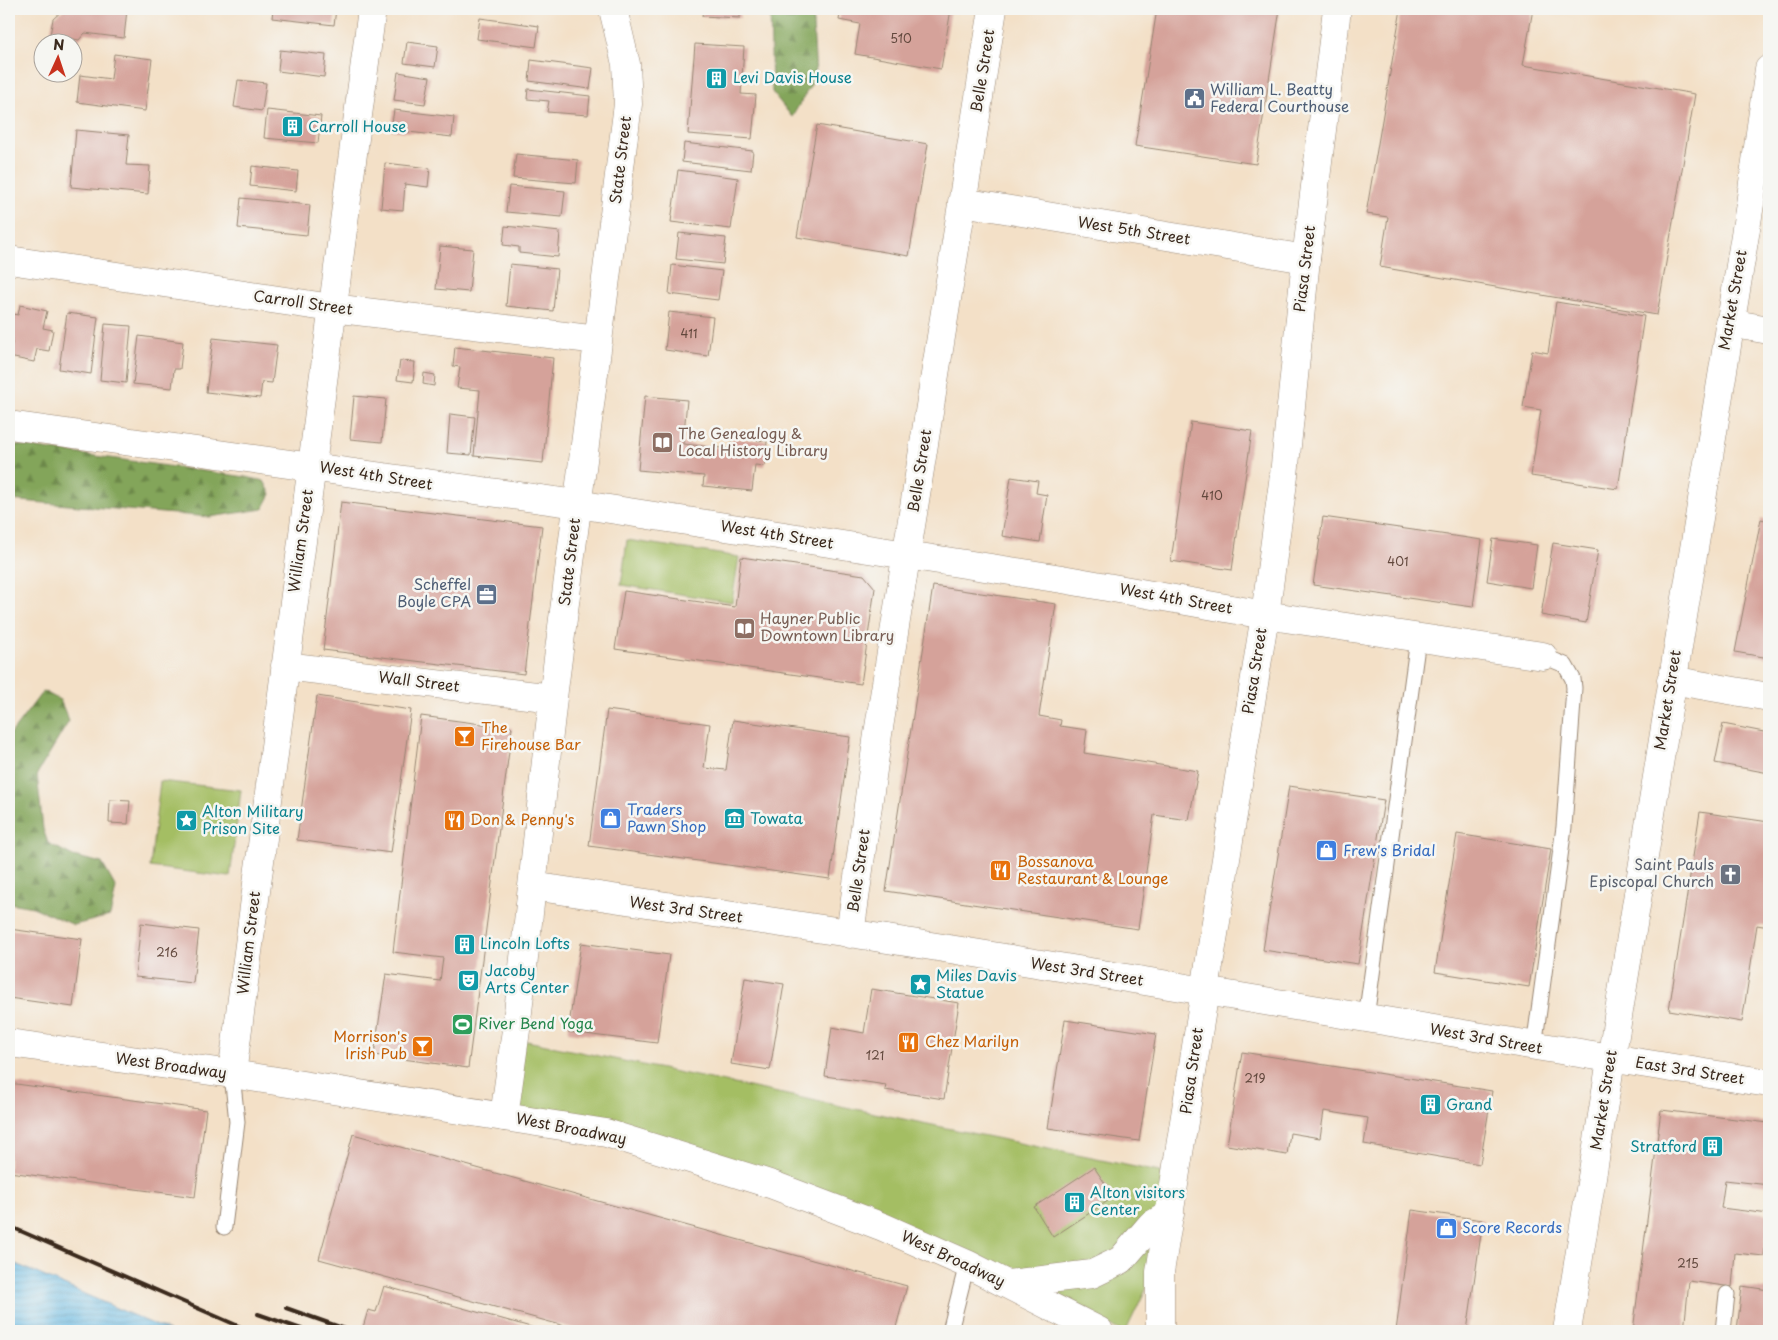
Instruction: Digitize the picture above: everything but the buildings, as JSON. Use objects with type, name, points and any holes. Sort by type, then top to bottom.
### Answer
[{"type":"main road","name":"William Street","points":[[232,1074],[284,666],[372,9]]},
{"type":"main road","name":"State Street","points":[[504,1117],[553,698],[628,104],[626,64],[613,9]]},
{"type":"main road","name":"Belle Street","points":[[850,934],[907,554],[993,9]]},
{"type":"main road","name":"Piasa Street","points":[[1160,1331],[1160,1272],[1264,615],[1284,475],[1306,259],[1337,9]]},
{"type":"main road","name":"Market Street","points":[[1566,1331],[1769,69]]},
{"type":"main road","name":"West 5th Street","points":[[962,202],[1306,259]]},
{"type":"main road","name":"Carroll Street","points":[[9,260],[332,308],[598,340]]},
{"type":"main road","points":[[1729,324],[1769,330]]},
{"type":"main road","name":"West 4th Street","points":[[9,425],[577,504],[1062,578],[1264,615],[1543,656]]},
{"type":"main road","name":"Wall Street","points":[[284,666],[553,698]]},
{"type":"main road","points":[[1670,680],[1769,697]]},
{"type":"main road","name":"West 3rd Street","points":[[532,886],[850,934],[1611,1059]]},
{"type":"main road","name":"West Broadway","points":[[9,1043],[232,1074],[606,1133],[773,1185],[883,1227],[967,1264],[1099,1331]]},
{"type":"main road","name":"East 3rd Street","points":[[1611,1059],[1769,1083]]},
{"type":"main road","points":[[1008,1284],[1092,1274],[1121,1260],[1151,1225],[1170,1214]]},
{"type":"lane","points":[[1366,1018],[1418,639]]},
{"type":"lane","points":[[1534,1047],[1564,827],[1574,688],[1573,679],[1565,665],[1543,656]]},
{"type":"lane","points":[[224,1227],[236,1122],[232,1074]]},
{"type":"lane","points":[[950,1331],[967,1264]]},
{"type":"lane","points":[[1723,1331],[1727,1294]]},
{"type":"green space","points":[[770,9],[816,9],[813,24],[816,76],[792,117],[772,92]]},
{"type":"green space","points":[[9,444],[246,477],[264,481],[271,494],[263,509],[210,517],[9,500]]},
{"type":"green space","points":[[627,540],[739,557],[732,602],[621,585]]},
{"type":"green space","points":[[43,691],[60,700],[69,721],[37,774],[43,829],[48,843],[73,856],[102,863],[116,888],[110,916],[74,925],[33,907],[9,903],[9,736]]},
{"type":"green space","points":[[160,781],[241,790],[230,877],[150,867]]},
{"type":"green space","points":[[522,1040],[1169,1174],[1151,1278],[1126,1331],[1121,1331],[958,1249],[514,1108]]},
{"type":"water","points":[[9,1261],[169,1331],[9,1331]]},
{"type":"railway","points":[[9,1226],[250,1331]]},
{"type":"railway","points":[[286,1308],[351,1331]]},
{"type":"railway","points":[[258,1314],[307,1331]]},
{"type":"place","name":"Levi Davis House","points":[[717,78]]},
{"type":"place","name":"William L. Beatty Federal Courthouse","points":[[1194,99]]},
{"type":"place","name":"Carroll House","points":[[292,127]]},
{"type":"place","name":"The Genealogy & Local History Library","points":[[662,443]]},
{"type":"place","name":"Scheffel Boyle CPA","points":[[487,594]]},
{"type":"place","name":"Hayner Public Downtown Library","points":[[744,628]]},
{"type":"place","name":"The Firehouse Bar","points":[[465,737]]},
{"type":"place","name":"Traders Pawn Shop","points":[[611,819]]},
{"type":"place","name":"Towata","points":[[734,819]]},
{"type":"place","name":"Don & Penny's","points":[[454,820]]},
{"type":"place","name":"Alton Military Prison Site","points":[[186,821]]},
{"type":"place","name":"Frew's Bridal","points":[[1327,851]]},
{"type":"place","name":"Bossanova Restaurant & Lounge","points":[[1001,871]]},
{"type":"place","name":"Saint Pauls Episcopal Church","points":[[1730,874]]},
{"type":"place","name":"Lincoln Lofts","points":[[464,944]]},
{"type":"place","name":"Jacoby Arts Center","points":[[469,980]]},
{"type":"place","name":"Miles Davis Statue","points":[[920,985]]},
{"type":"place","name":"River Bend Yoga","points":[[462,1024]]},
{"type":"place","name":"Chez Marilyn","points":[[909,1042]]},
{"type":"place","name":"Morrison's Irish Pub","points":[[423,1046]]},
{"type":"place","name":"Grand","points":[[1430,1105]]},
{"type":"place","name":"Stratford","points":[[1713,1147]]},
{"type":"place","name":"Alton visitors Center","points":[[1074,1202]]},
{"type":"place","name":"Score Records","points":[[1446,1228]]}]
